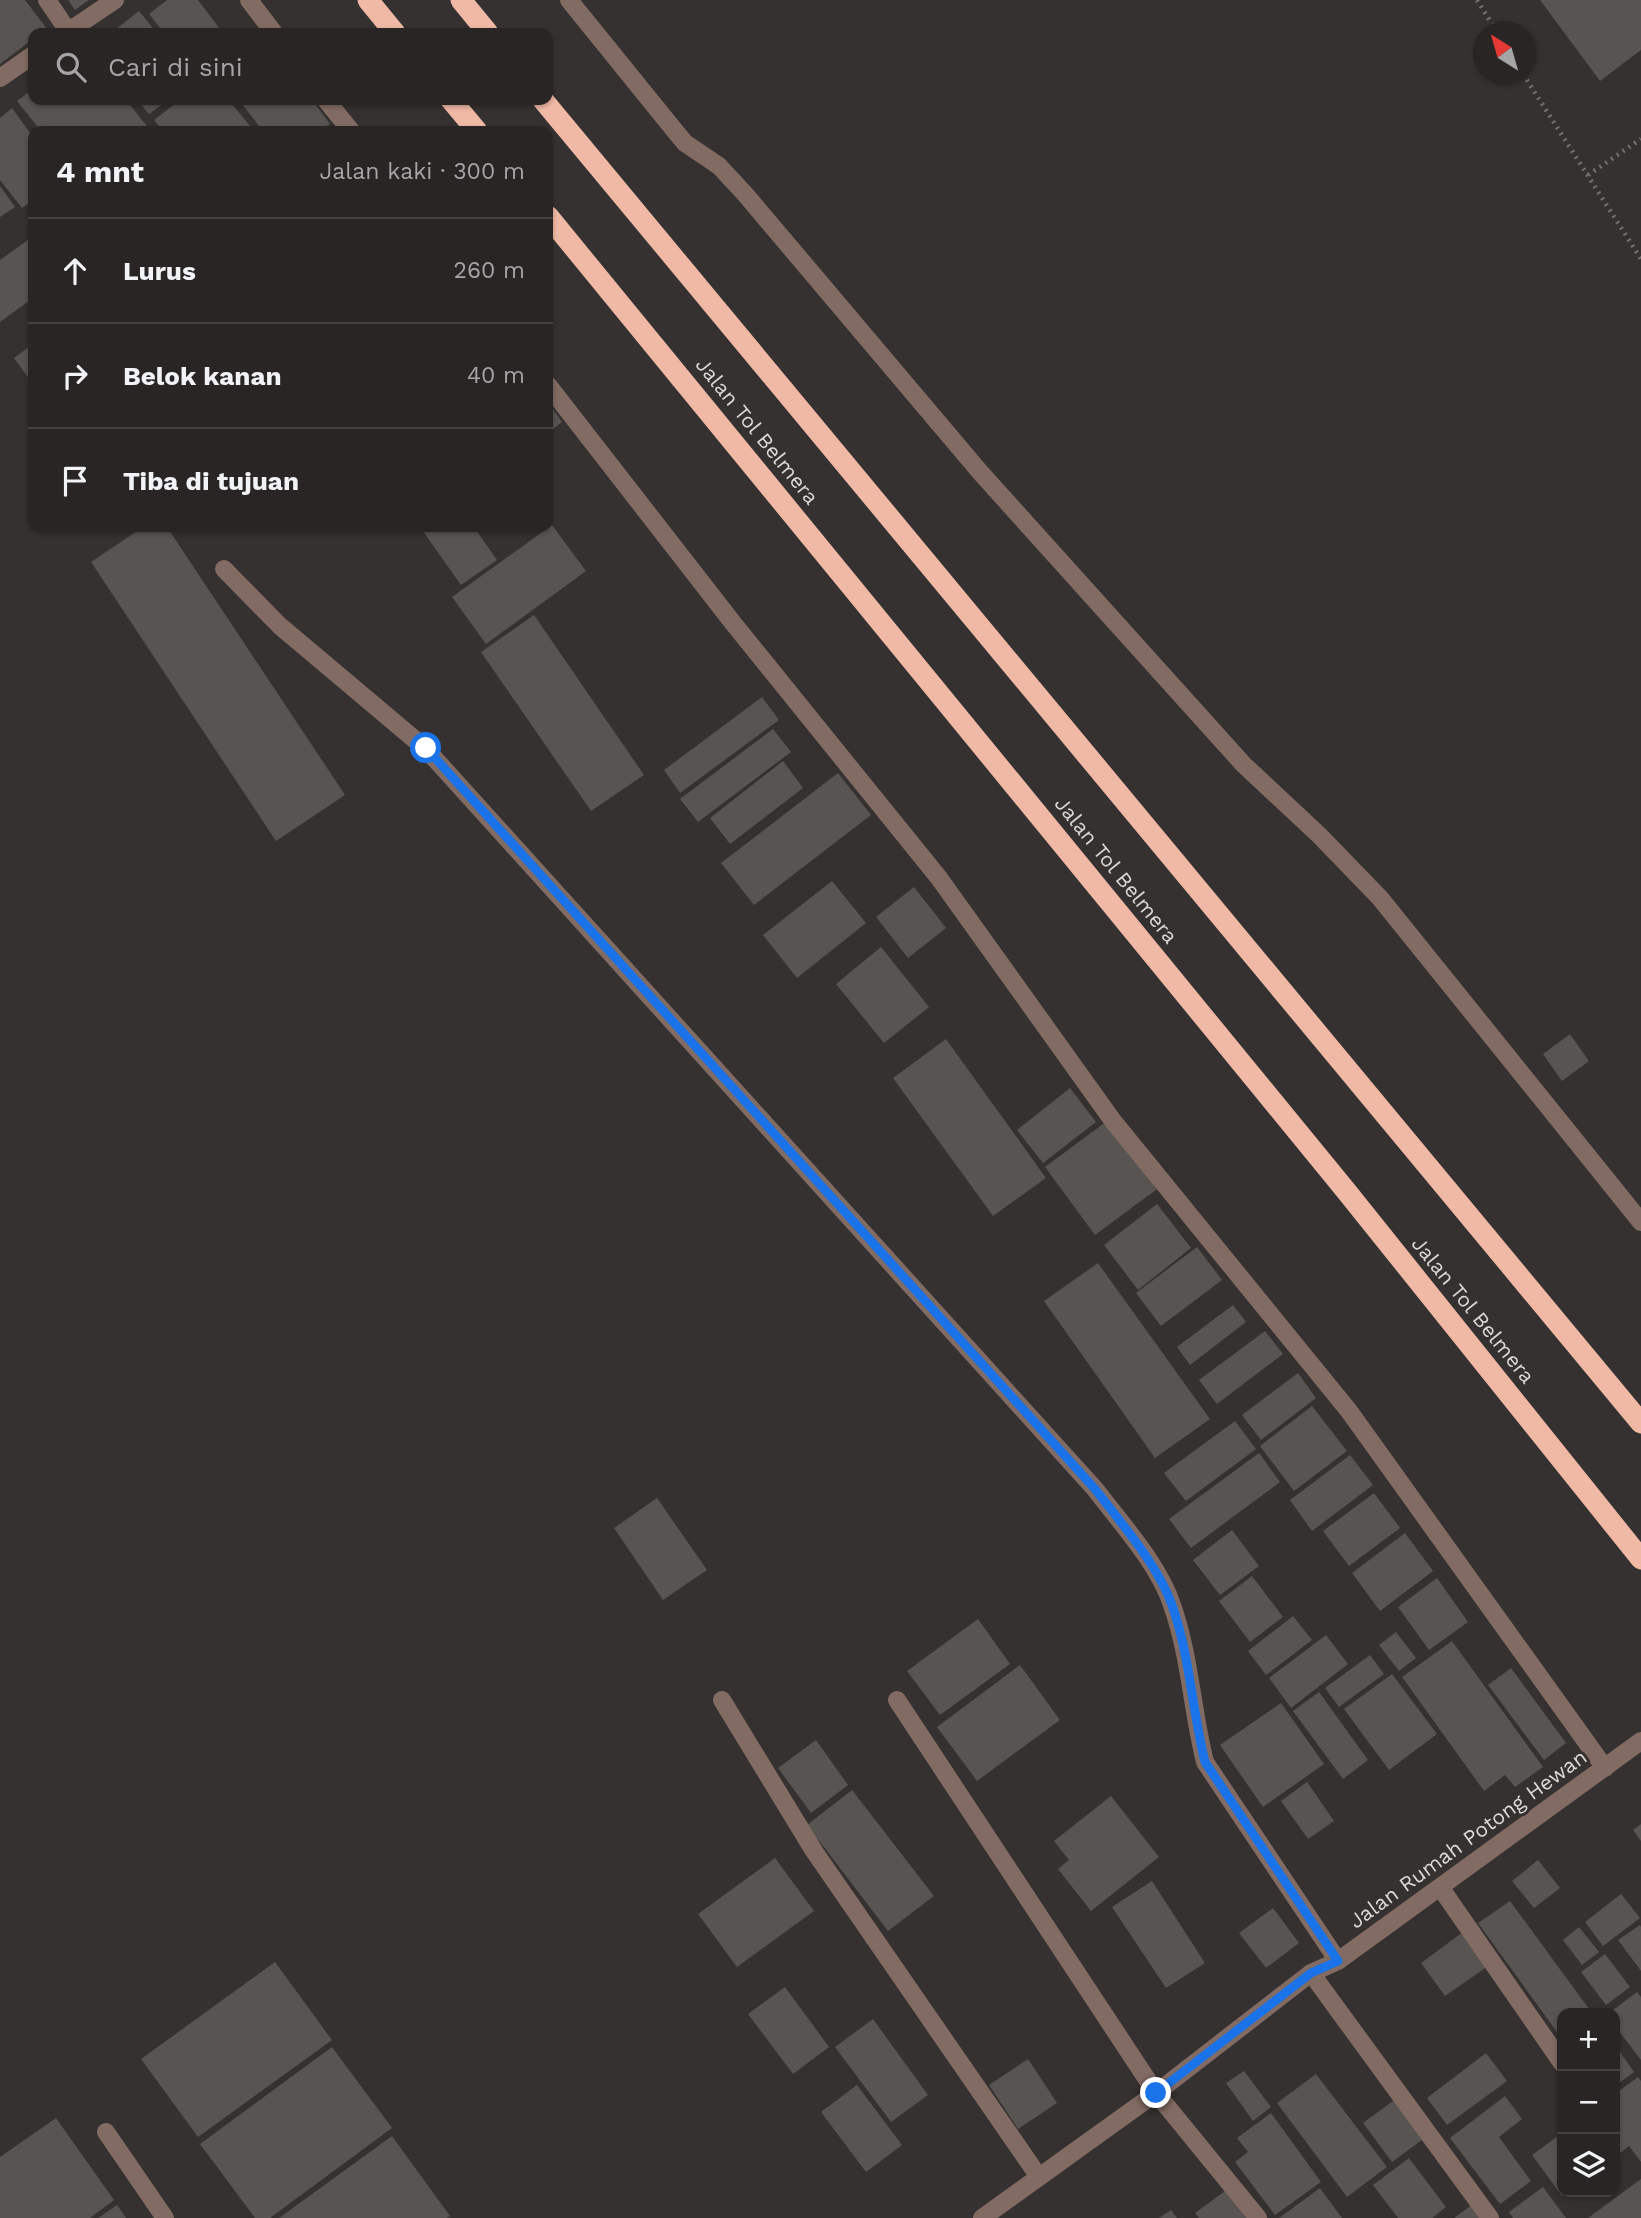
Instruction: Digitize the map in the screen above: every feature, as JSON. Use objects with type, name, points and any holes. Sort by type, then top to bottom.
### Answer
[{"type":"highway","points":[[368,0],[391,28]]},
{"type":"highway","points":[[461,0],[484,28]]},
{"type":"highway","points":[[455,105],[473,126]]},
{"type":"highway","points":[[547,105],[1641,1423]]},
{"type":"highway","name":"Jalan Tol Belmera","points":[[553,222],[1347,1192],[1641,1559]]},
{"type":"street","points":[[47,0],[64,28]]},
{"type":"street","points":[[73,28],[115,0]]},
{"type":"street","points":[[248,0],[270,28]]},
{"type":"street","points":[[569,0],[680,137],[719,166],[745,194],[980,472],[1244,765],[1319,835],[1380,898],[1641,1222]]},
{"type":"street","points":[[0,78],[28,58]]},
{"type":"street","points":[[330,105],[347,126]]},
{"type":"street","points":[[553,391],[724,612],[939,878],[1113,1121],[1349,1411],[1605,1768]]},
{"type":"street","points":[[223,569],[279,626],[426,748],[1095,1489],[1141,1550],[1171,1602],[1192,1681],[1196,1726],[1205,1762],[1338,1961]]},
{"type":"street","points":[[722,1700],[814,1851],[1039,2177]]},
{"type":"street","points":[[897,1700],[1156,2093],[1258,2218]]},
{"type":"street","name":"Jalan Rumah Potong Hewan","points":[[993,2215],[1039,2177],[1156,2093],[1311,1973],[1338,1961],[1641,1741]]},
{"type":"street","points":[[1440,1887],[1557,2056]]},
{"type":"street","points":[[1311,1973],[1490,2218]]},
{"type":"street","points":[[106,2132],[164,2218]]},
{"type":"path","points":[[1477,0],[1490,21]]},
{"type":"path","points":[[1529,84],[1641,259]]},
{"type":"path","points":[[1588,176],[1641,139]]},
{"type":"building","points":[[0,0],[25,0],[46,28],[28,28],[28,43],[0,64]]},
{"type":"building","points":[[68,0],[89,0],[75,10]]},
{"type":"building","points":[[167,0],[198,0],[219,28],[160,28],[149,14]]},
{"type":"building","points":[[1540,0],[1641,0],[1641,50],[1600,81]]},
{"type":"building","points":[[139,11],[153,28],[117,28]]},
{"type":"building","points":[[28,93],[28,105],[130,105],[147,126],[37,126],[17,101]]},
{"type":"building","points":[[141,105],[161,105],[149,114]]},
{"type":"building","points":[[174,105],[233,105],[250,126],[159,126],[154,120]]},
{"type":"building","points":[[243,105],[316,105],[330,124],[327,126],[259,126]]},
{"type":"building","points":[[12,108],[28,130],[28,204],[22,208],[0,180],[0,118]]},
{"type":"building","points":[[0,186],[15,207],[0,217]]},
{"type":"building","points":[[28,240],[28,302],[0,322],[0,260]]},
{"type":"building","points":[[28,348],[28,377],[14,358]]},
{"type":"building","points":[[553,409],[562,422],[553,429]]},
{"type":"building","points":[[553,526],[586,571],[486,644],[452,597],[542,532],[553,532]]},
{"type":"building","points":[[136,532],[170,532],[345,795],[276,841],[91,562]]},
{"type":"building","points":[[424,532],[477,532],[497,560],[461,585]]},
{"type":"building","points":[[534,615],[644,775],[591,811],[481,652]]},
{"type":"building","points":[[762,697],[779,720],[680,793],[664,770]]},
{"type":"building","points":[[773,729],[791,752],[698,822],[680,799]]},
{"type":"building","points":[[783,761],[803,788],[730,844],[710,818]]},
{"type":"building","points":[[838,773],[871,815],[754,905],[721,863]]},
{"type":"building","points":[[832,881],[866,923],[797,978],[763,935]]},
{"type":"building","points":[[914,887],[946,928],[908,958],[876,917]]},
{"type":"building","points":[[881,947],[929,1007],[884,1043],[836,984]]},
{"type":"building","points":[[1570,1034],[1589,1061],[1562,1081],[1543,1054]]},
{"type":"building","points":[[946,1039],[1046,1178],[993,1216],[893,1078]]},
{"type":"building","points":[[1070,1088],[1096,1122],[1043,1163],[1017,1130]]},
{"type":"building","points":[[1107,1121],[1157,1189],[1095,1235],[1045,1167]]},
{"type":"building","points":[[1157,1204],[1191,1248],[1138,1290],[1104,1245]]},
{"type":"building","points":[[1197,1247],[1222,1280],[1161,1326],[1136,1293]]},
{"type":"building","points":[[1098,1263],[1210,1419],[1155,1458],[1044,1301]]},
{"type":"building","points":[[1233,1305],[1246,1322],[1190,1365],[1177,1347]]},
{"type":"building","points":[[1265,1331],[1283,1354],[1217,1404],[1199,1380]]},
{"type":"building","points":[[1298,1373],[1316,1398],[1261,1440],[1242,1415]]},
{"type":"building","points":[[1312,1406],[1347,1451],[1294,1491],[1260,1446]]},
{"type":"building","points":[[1235,1421],[1256,1449],[1186,1501],[1164,1473]]},
{"type":"building","points":[[1259,1453],[1280,1482],[1191,1548],[1169,1519]]},
{"type":"building","points":[[1350,1455],[1373,1485],[1312,1531],[1290,1500]]},
{"type":"building","points":[[1374,1493],[1400,1528],[1349,1566],[1323,1531]]},
{"type":"building","points":[[657,1498],[707,1570],[663,1600],[614,1528]]},
{"type":"building","points":[[1232,1530],[1259,1566],[1220,1595],[1193,1560]]},
{"type":"building","points":[[1405,1533],[1433,1571],[1380,1611],[1352,1573]]},
{"type":"building","points":[[1252,1576],[1283,1617],[1250,1642],[1219,1601]]},
{"type":"building","points":[[1437,1578],[1468,1622],[1429,1650],[1398,1607]]},
{"type":"building","points":[[1293,1616],[1312,1640],[1266,1675],[1248,1651]]},
{"type":"building","points":[[978,1619],[1010,1664],[940,1715],[907,1671]]},
{"type":"building","points":[[1396,1632],[1416,1658],[1399,1671],[1379,1645]]},
{"type":"building","points":[[1326,1635],[1348,1664],[1291,1708],[1269,1678]]},
{"type":"building","points":[[1452,1641],[1543,1767],[1515,1787],[1505,1775],[1484,1791],[1402,1677]]},
{"type":"building","points":[[1370,1655],[1384,1674],[1339,1707],[1325,1688]]},
{"type":"building","points":[[1020,1665],[1060,1720],[977,1781],[937,1727]]},
{"type":"building","points":[[1511,1668],[1566,1743],[1544,1760],[1488,1685]]},
{"type":"building","points":[[1392,1674],[1437,1734],[1389,1770],[1344,1709]]},
{"type":"building","points":[[1319,1692],[1368,1760],[1343,1779],[1293,1711]]},
{"type":"building","points":[[1281,1703],[1324,1764],[1263,1807],[1220,1745]]},
{"type":"building","points":[[816,1740],[848,1785],[811,1813],[778,1768]]},
{"type":"building","points":[[1307,1782],[1334,1821],[1308,1839],[1281,1801]]},
{"type":"building","points":[[852,1790],[934,1896],[888,1931],[807,1825]]},
{"type":"building","points":[[1111,1796],[1159,1857],[1091,1911],[1058,1869],[1069,1860],[1054,1841]]},
{"type":"building","points":[[1641,1824],[1641,1841],[1633,1830]]},
{"type":"building","points":[[775,1858],[814,1911],[737,1967],[698,1914]]},
{"type":"building","points":[[1538,1860],[1560,1888],[1534,1908],[1512,1881]]},
{"type":"building","points":[[1152,1881],[1205,1963],[1166,1988],[1112,1907]]},
{"type":"building","points":[[1621,1894],[1640,1918],[1603,1946],[1585,1922]]},
{"type":"building","points":[[1510,1901],[1588,2008],[1557,2008],[1557,2032],[1478,1923]]},
{"type":"building","points":[[1273,1908],[1299,1943],[1266,1968],[1239,1933]]},
{"type":"building","points":[[1640,1925],[1641,1927],[1641,1971],[1618,1940]]},
{"type":"building","points":[[1579,1927],[1599,1952],[1582,1965],[1563,1940]]},
{"type":"building","points":[[1463,1932],[1488,1966],[1445,1996],[1421,1963]]},
{"type":"building","points":[[1605,1954],[1630,1987],[1606,2005],[1581,1972]]},
{"type":"building","points":[[275,1962],[332,2040],[198,2137],[141,2059]]},
{"type":"building","points":[[785,1987],[829,2047],[793,2074],[748,2014]]},
{"type":"building","points":[[1637,1992],[1641,1997],[1641,2060],[1620,2033],[1620,2008],[1616,2008]]},
{"type":"building","points":[[873,2019],[928,2095],[891,2122],[835,2047]]},
{"type":"building","points":[[332,2047],[392,2128],[270,2218],[255,2218],[200,2144]]},
{"type":"building","points":[[1620,2052],[1634,2072],[1620,2082]]},
{"type":"building","points":[[1486,2053],[1507,2081],[1447,2125],[1427,2098]]},
{"type":"building","points":[[1028,2059],[1057,2103],[1018,2129],[989,2085]]},
{"type":"building","points":[[1244,2071],[1271,2107],[1253,2121],[1226,2083]]},
{"type":"building","points":[[1316,2074],[1387,2167],[1347,2197],[1277,2103]]},
{"type":"building","points":[[1638,2077],[1641,2081],[1641,2162],[1629,2146],[1620,2153],[1620,2090]]},
{"type":"building","points":[[857,2085],[902,2145],[866,2172],[821,2112]]},
{"type":"building","points":[[1505,2096],[1522,2119],[1499,2137],[1531,2181],[1500,2204],[1450,2138]]},
{"type":"building","points":[[1397,2098],[1426,2137],[1392,2162],[1363,2123]]},
{"type":"building","points":[[1271,2113],[1321,2182],[1275,2215],[1235,2162],[1248,2152],[1237,2138]]},
{"type":"building","points":[[56,2118],[114,2200],[90,2218],[0,2218],[0,2157]]},
{"type":"building","points":[[392,2136],[450,2216],[279,2218]]},
{"type":"building","points":[[1557,2137],[1557,2189],[1532,2155]]},
{"type":"building","points":[[1409,2158],[1446,2207],[1432,2218],[1398,2218],[1373,2185]]},
{"type":"building","points":[[1641,2179],[1641,2218],[1588,2218],[1620,2197]]},
{"type":"building","points":[[1543,2187],[1566,2218],[1513,2218],[1509,2212]]},
{"type":"building","points":[[1229,2188],[1251,2218],[1199,2218],[1195,2213]]},
{"type":"building","points":[[1320,2188],[1342,2218],[1279,2218]]},
{"type":"building","points":[[1473,2204],[1483,2218],[1454,2218]]},
{"type":"building","points":[[117,2205],[126,2218],[98,2218]]},
{"type":"building","points":[[1171,2210],[1177,2218],[1159,2218]]},
{"type":"route","points":[[426,748],[1095,1489],[1141,1550],[1171,1602],[1192,1681],[1196,1726],[1205,1762],[1338,1961],[1311,1973],[1156,2093]]}]
